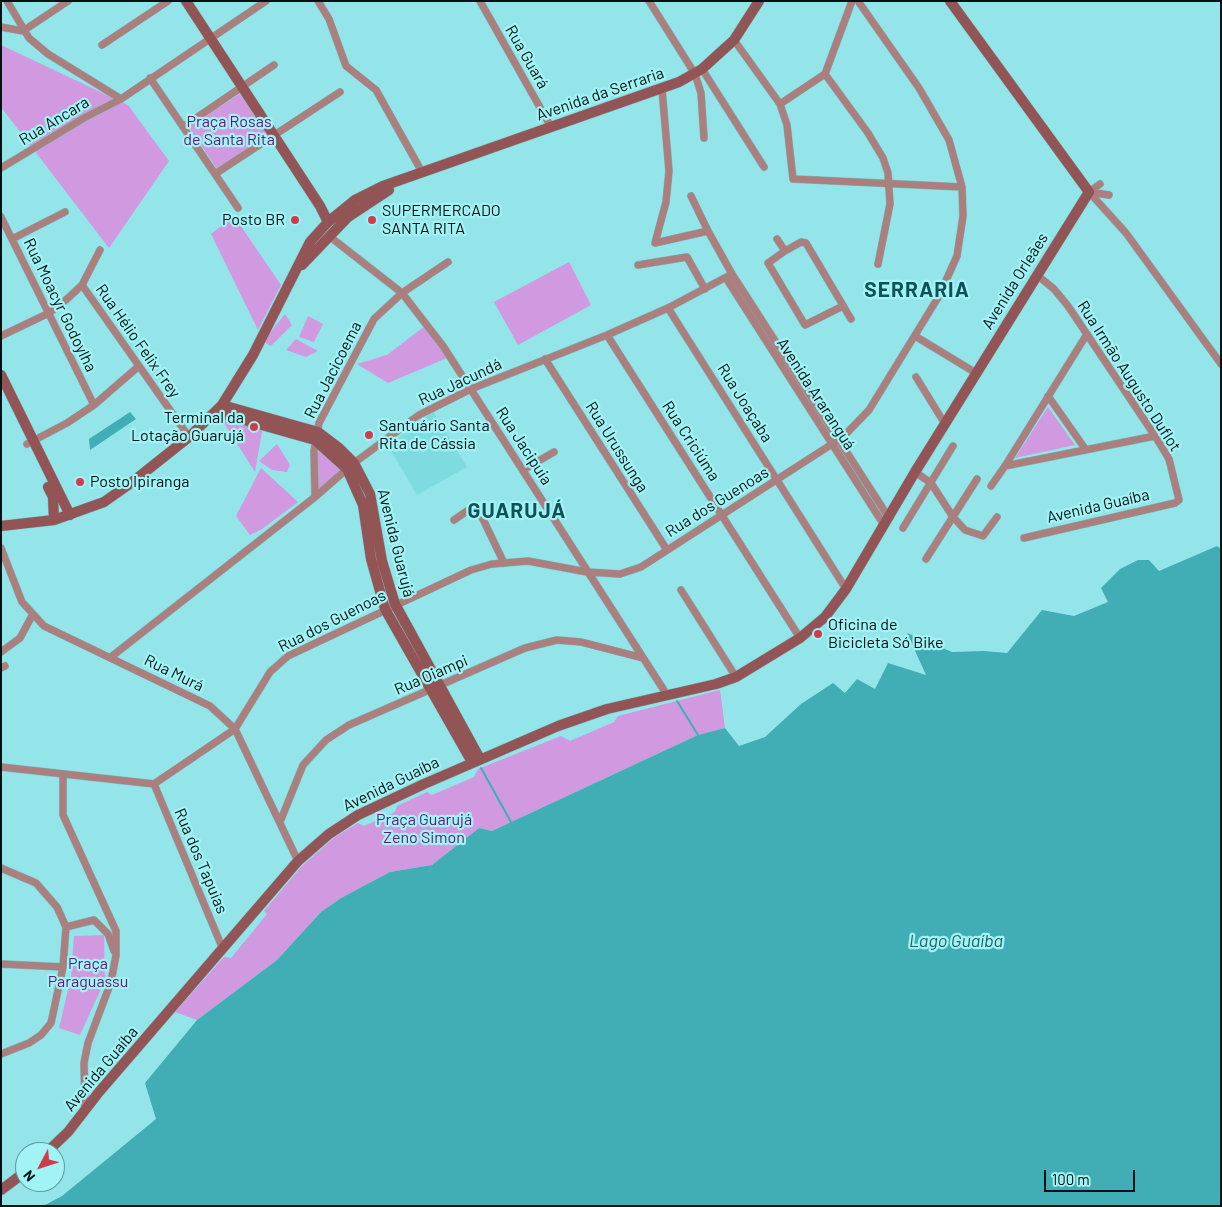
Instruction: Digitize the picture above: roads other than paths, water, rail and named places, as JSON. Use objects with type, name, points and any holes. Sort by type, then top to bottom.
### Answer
[{"type":"street","points":[[7,1],[23,31],[48,54],[120,99]]},
{"type":"street","points":[[1,27],[23,31],[68,1]]},
{"type":"street","points":[[102,45],[168,1]]},
{"type":"street","points":[[186,1],[273,136],[332,222]]},
{"type":"street","name":"Rua Ancara","points":[[1,168],[84,118],[120,99],[266,1]]},
{"type":"street","points":[[318,1],[329,19],[346,66],[376,90],[422,172]]},
{"type":"street","name":"Rua Guará","points":[[480,1],[551,127]]},
{"type":"street","points":[[649,1],[764,167]]},
{"type":"street","name":"Avenida da Serraria","points":[[1,526],[54,520],[104,502],[132,483],[189,437],[219,409],[253,355],[294,273],[332,222],[422,172],[662,89],[699,71],[734,40],[759,1]]},
{"type":"street","points":[[780,104],[825,74],[852,1]]},
{"type":"street","name":"Rua dos Guenoas","points":[[154,784],[236,729],[270,672],[288,656],[390,606],[471,570],[504,563],[528,561],[588,572],[620,574],[641,567],[835,443],[869,410],[939,296],[957,256],[962,216],[962,187],[949,140],[919,88],[858,1]]},
{"type":"street","points":[[950,1],[1089,192],[1126,233],[1221,364]]},
{"type":"street","points":[[734,40],[780,104],[787,125],[792,179],[962,187]]},
{"type":"street","points":[[183,127],[274,65]]},
{"type":"street","points":[[699,71],[704,138]]},
{"type":"street","points":[[825,74],[883,158],[890,183],[890,204],[878,264]]},
{"type":"street","points":[[150,78],[238,208]]},
{"type":"street","points":[[662,89],[669,171],[666,202],[655,243],[708,231]]},
{"type":"street","points":[[216,174],[340,92]]},
{"type":"street","points":[[1089,192],[1100,184]]},
{"type":"street","points":[[1089,192],[1109,195]]},
{"type":"street","name":"Avenida Orleães","points":[[846,588],[944,424],[1089,192]]},
{"type":"street","name":"Avenida Araranguá","points":[[691,196],[729,276],[886,521]]},
{"type":"street","points":[[12,239],[65,212]]},
{"type":"street","name":"Rua Moacyr Godoylha","points":[[1,218],[94,404]]},
{"type":"street","name":"Avenida da Serraria","points":[[315,245],[329,236],[332,222]]},
{"type":"street","name":"Rua Jacipuia","points":[[329,236],[402,293],[443,346],[667,695]]},
{"type":"street","points":[[777,239],[785,251]]},
{"type":"street","points":[[843,306],[805,325],[768,263],[801,242],[806,243],[852,319]]},
{"type":"street","points":[[1,336],[49,313],[82,285],[100,250]]},
{"type":"street","points":[[638,266],[687,257],[705,289]]},
{"type":"street","name":"Rua Jacicoema","points":[[315,497],[318,423],[374,319],[402,293],[448,262]]},
{"type":"street","name":"Rua Irmão Augusto Duflot","points":[[1037,275],[1054,289],[1087,334],[1155,436],[1169,459],[1178,502]]},
{"type":"street","name":"Rua Jacundá","points":[[111,657],[315,497],[351,466],[420,415],[471,389],[607,335],[668,308],[729,276]]},
{"type":"street","name":"Rua Hélio Felix Frey","points":[[82,285],[189,437]]},
{"type":"street","name":"Rua Joaçaba","points":[[668,308],[846,588]]},
{"type":"street","points":[[991,486],[1087,334]]},
{"type":"street","name":"Rua Criciúma","points":[[607,335],[800,638]]},
{"type":"street","points":[[915,336],[976,373]]},
{"type":"street","name":"Rua Urussunga","points":[[545,359],[667,550]]},
{"type":"street","points":[[30,443],[67,423],[94,404],[139,366]]},
{"type":"street","points":[[1,374],[5,393],[70,515]]},
{"type":"street","points":[[916,377],[944,424]]},
{"type":"street","points":[[1048,396],[1086,450]]},
{"type":"street","name":"Avenida Guarujá","points":[[219,409],[316,436],[351,466],[363,505],[371,559],[390,606],[476,761]]},
{"type":"street","points":[[1005,466],[1155,436]]},
{"type":"street","points":[[30,443],[53,497],[54,520]]},
{"type":"street","points":[[903,528],[953,446]]},
{"type":"street","points":[[522,470],[554,452]]},
{"type":"street","points":[[915,472],[931,482],[953,517],[964,530],[980,536],[986,534],[998,517]]},
{"type":"street","points":[[926,559],[977,479]]},
{"type":"street","name":"Avenida Guaíba","points":[[1024,538],[1178,502]]},
{"type":"street","points":[[454,520],[467,511],[473,510],[480,513],[504,563]]},
{"type":"street","name":"Rua Murá","points":[[1,548],[3,559],[22,602],[44,626],[210,706],[236,729],[298,861]]},
{"type":"street","name":"Avenida Guaíba","points":[[58,1142],[68,1132],[222,947],[298,861],[329,834],[358,815],[558,726],[607,709],[736,676],[800,638],[825,617],[846,588]]},
{"type":"street","points":[[681,590],[736,676]]},
{"type":"street","points":[[1,652],[20,638],[33,614]]},
{"type":"street","name":"Rua Oiampi","points":[[280,822],[304,765],[326,740],[349,724],[525,648],[557,640],[581,642],[643,658]]},
{"type":"street","points":[[1,767],[154,784]]},
{"type":"street","points":[[63,774],[63,815],[116,931],[116,955],[111,982],[88,1043],[84,1063],[85,1110]]},
{"type":"street","name":"Rua dos Tapuias","points":[[154,784],[222,947]]},
{"type":"street","points":[[1,868],[36,882],[57,907],[66,927],[63,967],[51,1024],[42,1035],[29,1043],[1,1054]]},
{"type":"street","points":[[66,927],[94,920],[108,934],[116,955]]},
{"type":"street","points":[[1,964],[63,967]]},
{"type":"street","points":[[1,1190],[15,1180]]},
{"type":"water","points":[[130,412],[136,419],[90,450],[89,439]]},
{"type":"water","name":"Lago Guaíba","points":[[1217,546],[1221,549],[1221,1206],[43,1206],[62,1196],[156,1119],[145,1083],[197,1020],[277,960],[321,912],[341,898],[390,872],[432,865],[479,828],[492,831],[698,735],[725,728],[739,746],[765,737],[801,704],[833,683],[845,693],[857,679],[875,689],[888,663],[926,675],[907,633],[952,652],[984,651],[1007,653],[1042,610],[1074,616],[1108,602],[1101,588],[1120,569],[1138,560],[1149,560],[1159,571]]},
{"type":"waterway","points":[[374,545],[376,560]]},
{"type":"waterway","points":[[393,612],[404,632]]},
{"type":"waterway","points":[[677,701],[698,735]]},
{"type":"waterway","points":[[481,768],[511,822]]},
{"type":"place","name":"Posto BR","points":[[295,220]]},
{"type":"place","name":"SUPERMERCADO SANTA RITA","points":[[372,220]]},
{"type":"place","name":"Terminal da Lotação Guarujá","points":[[254,427]]},
{"type":"place","name":"Santuário Santa Rita de Cássia","points":[[369,435]]},
{"type":"place","name":"Posto Ipiranga","points":[[80,482]]},
{"type":"place","name":"Oficina de Bicicleta Só Bike","points":[[818,634]]},
{"type":"district","name":"SERRARIA","points":[[917,290]]},
{"type":"district","name":"GUARUJÁ","points":[[517,511]]},
{"type":"park label","name":"Praça Rosas de Santa Rita","points":[[229,131]]},
{"type":"park label","name":"Praça Guarujá Zeno Simon","points":[[424,829]]},
{"type":"park label","name":"Praça Paraguassu","points":[[88,973]]}]
